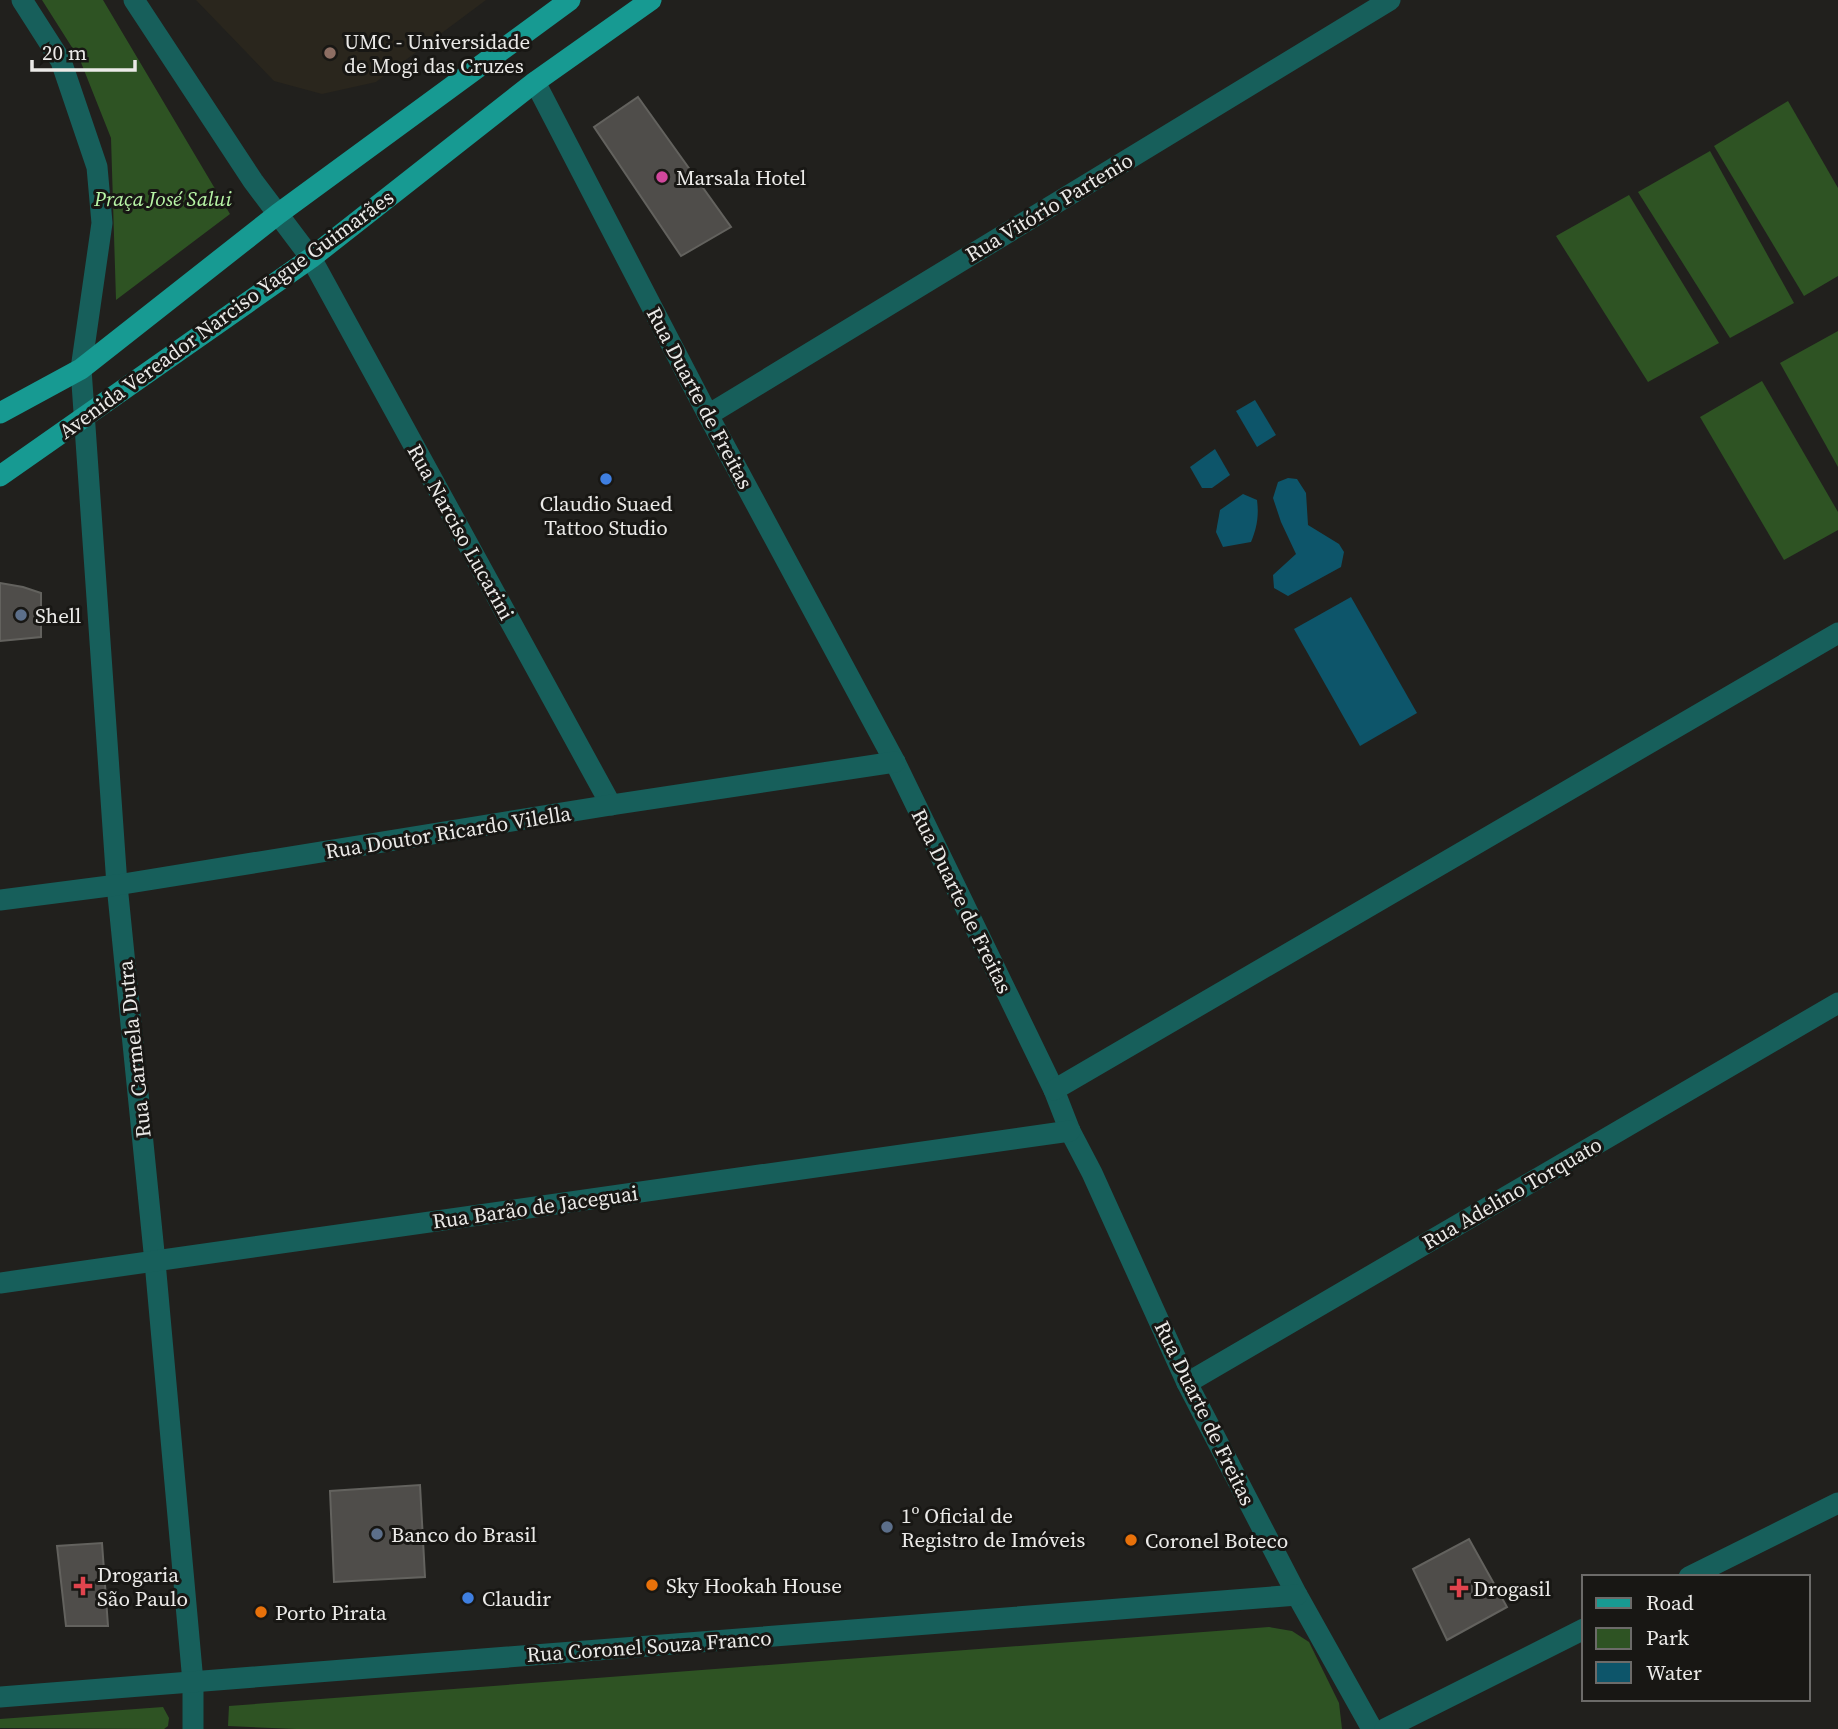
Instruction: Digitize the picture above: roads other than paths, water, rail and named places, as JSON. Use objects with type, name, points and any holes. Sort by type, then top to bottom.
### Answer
[{"type":"main road","name":"Avenida Vereador Narciso Yague Guimarães","points":[[1,413],[81,369],[278,214],[570,0]]},
{"type":"main road","name":"Avenida Vereador Narciso Yague Guimarães","points":[[0,476],[311,258],[535,82],[651,0]]},
{"type":"street","name":"Rua Carmela Dutra","points":[[22,0],[61,61],[97,167],[102,223],[81,369],[117,885],[193,1682],[193,1729]]},
{"type":"street","name":"Rua Narciso Lucarini","points":[[134,0],[253,181],[311,258],[611,805]]},
{"type":"street","name":"Rua Vitório Partenio","points":[[708,415],[1390,0]]},
{"type":"street","name":"Rua Duarte de Freitas","points":[[535,82],[708,415],[895,762],[1054,1090],[1070,1131],[1092,1173],[1187,1383],[1297,1595],[1371,1729]]},
{"type":"street","points":[[1054,1090],[1838,633]]},
{"type":"street","name":"Rua Doutor Ricardo Vilella","points":[[0,900],[117,885],[895,762]]},
{"type":"street","name":"Rua Adelino Torquato","points":[[1187,1383],[1838,1003]]},
{"type":"street","name":"Rua Barão de Jaceguai","points":[[0,1283],[1070,1131]]},
{"type":"street","points":[[1693,1575],[1838,1503]]},
{"type":"street","name":"Rua Coronel Souza Franco","points":[[0,1697],[1297,1595]]},
{"type":"street","points":[[1385,1729],[1582,1630]]},
{"type":"water","points":[[1255,400],[1276,435],[1257,447],[1236,411]]},
{"type":"water","points":[[1215,449],[1230,475],[1212,488],[1202,488],[1190,467]]},
{"type":"water","points":[[1288,478],[1297,479],[1306,493],[1308,525],[1339,544],[1344,552],[1341,567],[1288,596],[1274,588],[1273,575],[1296,554],[1273,498],[1278,482]]},
{"type":"water","points":[[1243,494],[1257,500],[1258,516],[1253,537],[1251,542],[1223,547],[1216,532],[1220,510]]},
{"type":"water","points":[[1351,597],[1417,713],[1360,746],[1294,629]]},
{"type":"place","name":"UMC - Universidade de Mogi das Cruzes","points":[[330,53]]},
{"type":"place","name":"Marsala Hotel","points":[[662,177]]},
{"type":"place","name":"Claudio Suaed Tattoo Studio","points":[[606,479]]},
{"type":"place","name":"Shell","points":[[21,615]]},
{"type":"place","name":"1º Oficial de Registro de Imóveis","points":[[887,1527]]},
{"type":"place","name":"Banco do Brasil","points":[[377,1534]]},
{"type":"place","name":"Coronel Boteco","points":[[1131,1540]]},
{"type":"place","name":"Sky Hookah House","points":[[652,1585]]},
{"type":"place","name":"Drogaria São Paulo","points":[[83,1586]]},
{"type":"place","name":"Drogasil","points":[[1459,1588]]},
{"type":"place","name":"Claudir","points":[[468,1598]]},
{"type":"place","name":"Porto Pirata","points":[[261,1612]]},
{"type":"park label","name":"Praça José Salui","points":[[163,198]]}]
